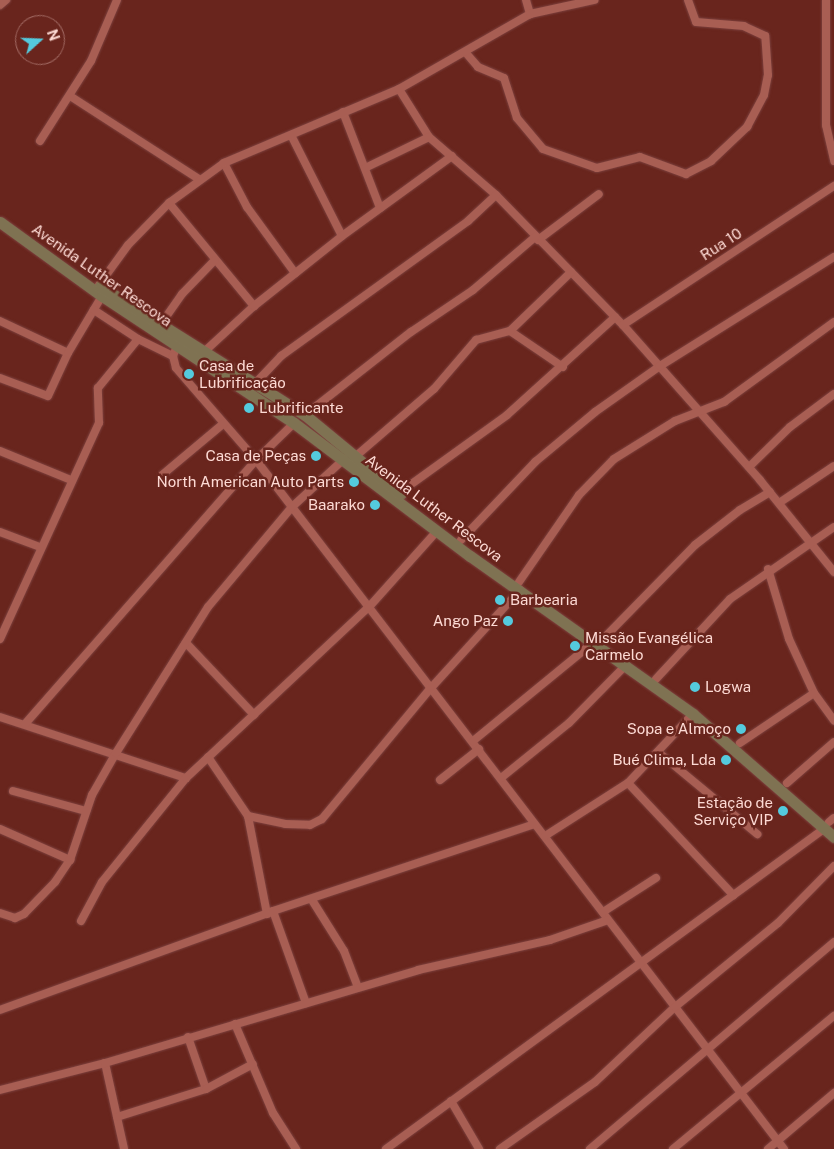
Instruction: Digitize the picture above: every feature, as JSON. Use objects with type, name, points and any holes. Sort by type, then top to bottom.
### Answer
[{"type":"main road","name":"Avenida Luther Rescova","points":[[0,214],[101,291],[175,351],[247,392],[294,423],[437,531],[656,679],[740,743],[787,783],[831,824],[834,837]]},
{"type":"main road","name":"Avenida Luther Rescova","points":[[0,222],[101,291],[161,324],[305,415],[400,493],[519,586]]},
{"type":"main road","name":"Avenida Luther Rescova","points":[[598,641],[626,665],[693,714],[831,824]]},
{"type":"street","points":[[0,5],[6,0]]},
{"type":"street","points":[[40,141],[91,61],[117,0]]},
{"type":"street","points":[[526,0],[530,14]]},
{"type":"street","points":[[0,378],[48,396],[68,353],[94,310],[101,291],[128,245],[169,203],[199,178],[224,163],[399,89],[466,53],[530,14],[594,0]]},
{"type":"street","points":[[466,53],[478,68],[504,78],[517,118],[543,149],[597,168],[640,156],[686,174],[712,160],[747,127],[764,95],[768,75],[765,36],[744,26],[696,22],[688,0]]},
{"type":"street","points":[[826,0],[826,125],[834,161]]},
{"type":"street","points":[[399,89],[429,137],[496,195],[536,239],[623,325],[770,492],[812,542],[834,572]]},
{"type":"street","points":[[70,96],[199,178]]},
{"type":"street","points":[[343,112],[380,208]]},
{"type":"street","points":[[290,135],[342,236]]},
{"type":"street","points":[[365,168],[429,137]]},
{"type":"street","points":[[205,351],[254,306],[295,273],[342,236],[452,156]]},
{"type":"street","points":[[224,163],[247,207],[295,273]]},
{"type":"street","name":"Rua 10","points":[[623,325],[834,186]]},
{"type":"street","points":[[305,415],[411,332],[473,290],[536,239],[599,194]]},
{"type":"street","points":[[247,392],[281,356],[468,221],[496,195]]},
{"type":"street","points":[[169,203],[254,306]]},
{"type":"street","points":[[461,540],[535,462],[660,366],[834,258]]},
{"type":"street","points":[[161,324],[182,294],[215,260]]},
{"type":"street","points":[[356,456],[456,368],[476,340],[510,331],[571,272]]},
{"type":"street","points":[[94,310],[138,339],[175,351],[176,368],[256,460],[430,689],[474,741],[534,824],[641,960],[784,1149]]},
{"type":"street","points":[[400,493],[507,415],[563,367],[615,317]]},
{"type":"street","points":[[0,321],[68,353]]},
{"type":"street","points":[[248,816],[302,824],[322,819],[519,586],[600,471],[625,451],[699,411],[724,402],[834,322]]},
{"type":"street","points":[[510,331],[563,367]]},
{"type":"street","points":[[0,639],[40,547],[99,422],[98,388],[138,339]]},
{"type":"street","points":[[749,468],[790,427],[834,394]]},
{"type":"street","points":[[25,724],[256,460],[294,423]]},
{"type":"street","points":[[162,475],[224,424]]},
{"type":"street","points":[[0,450],[71,480]]},
{"type":"street","points":[[0,913],[11,918],[24,914],[70,860],[86,811],[116,753],[218,593],[292,507],[344,459]]},
{"type":"street","points":[[779,503],[834,466]]},
{"type":"street","points":[[474,741],[598,641],[695,544],[733,514],[770,492]]},
{"type":"street","points":[[656,679],[730,599],[768,569],[834,527]]},
{"type":"street","points":[[81,921],[102,882],[186,778],[369,607],[437,531]]},
{"type":"street","points":[[0,532],[40,547]]},
{"type":"street","points":[[768,569],[789,639],[814,693],[834,721]]},
{"type":"street","points":[[186,642],[254,715]]},
{"type":"street","points":[[501,778],[569,723],[626,665]]},
{"type":"street","points":[[740,743],[814,693]]},
{"type":"street","points":[[545,836],[628,783],[693,714]]},
{"type":"street","points":[[0,717],[116,753],[186,778]]},
{"type":"street","points":[[787,783],[834,742]]},
{"type":"street","points":[[440,780],[479,749]]},
{"type":"street","points":[[658,752],[757,834]]},
{"type":"street","points":[[208,756],[248,816],[270,912],[306,1003]]},
{"type":"street","points":[[628,783],[733,895]]},
{"type":"street","points":[[13,791],[86,811]]},
{"type":"street","points":[[0,1010],[270,912],[312,900],[534,824]]},
{"type":"street","points":[[386,1149],[641,960],[831,824]]},
{"type":"street","points":[[0,829],[70,860]]},
{"type":"street","points":[[500,1149],[594,1082],[676,1007],[778,923],[834,866]]},
{"type":"street","points":[[602,912],[656,878]]},
{"type":"street","points":[[312,900],[344,950],[358,987]]},
{"type":"street","points":[[0,1090],[105,1063],[358,987],[520,948],[608,920]]},
{"type":"street","points":[[590,1149],[708,1051],[834,942]]},
{"type":"street","points":[[673,1149],[834,1016]]},
{"type":"street","points":[[235,1024],[254,1064],[273,1113],[296,1149]]},
{"type":"street","points":[[188,1037],[206,1089]]},
{"type":"street","points":[[105,1063],[124,1149]]},
{"type":"street","points":[[117,1117],[206,1089],[254,1064]]},
{"type":"street","points":[[768,1149],[834,1093]]},
{"type":"street","points":[[451,1101],[479,1149]]},
{"type":"place","name":"Casa de Lubrificação","points":[[189,374]]},
{"type":"place","name":"Lubrificante","points":[[249,408]]},
{"type":"place","name":"Casa de Peças","points":[[316,456]]},
{"type":"place","name":"North American Auto Parts","points":[[354,482]]},
{"type":"place","name":"Baarako","points":[[375,505]]},
{"type":"place","name":"Barbearia","points":[[500,600]]},
{"type":"place","name":"Ango Paz","points":[[508,621]]},
{"type":"place","name":"Missão Evangélica Carmelo","points":[[575,646]]},
{"type":"place","name":"Logwa","points":[[695,687]]},
{"type":"place","name":"Sopa e Almoço","points":[[741,729]]},
{"type":"place","name":"Bué Clima, Lda","points":[[726,760]]},
{"type":"place","name":"Estação de Serviço VIP","points":[[783,811]]}]
